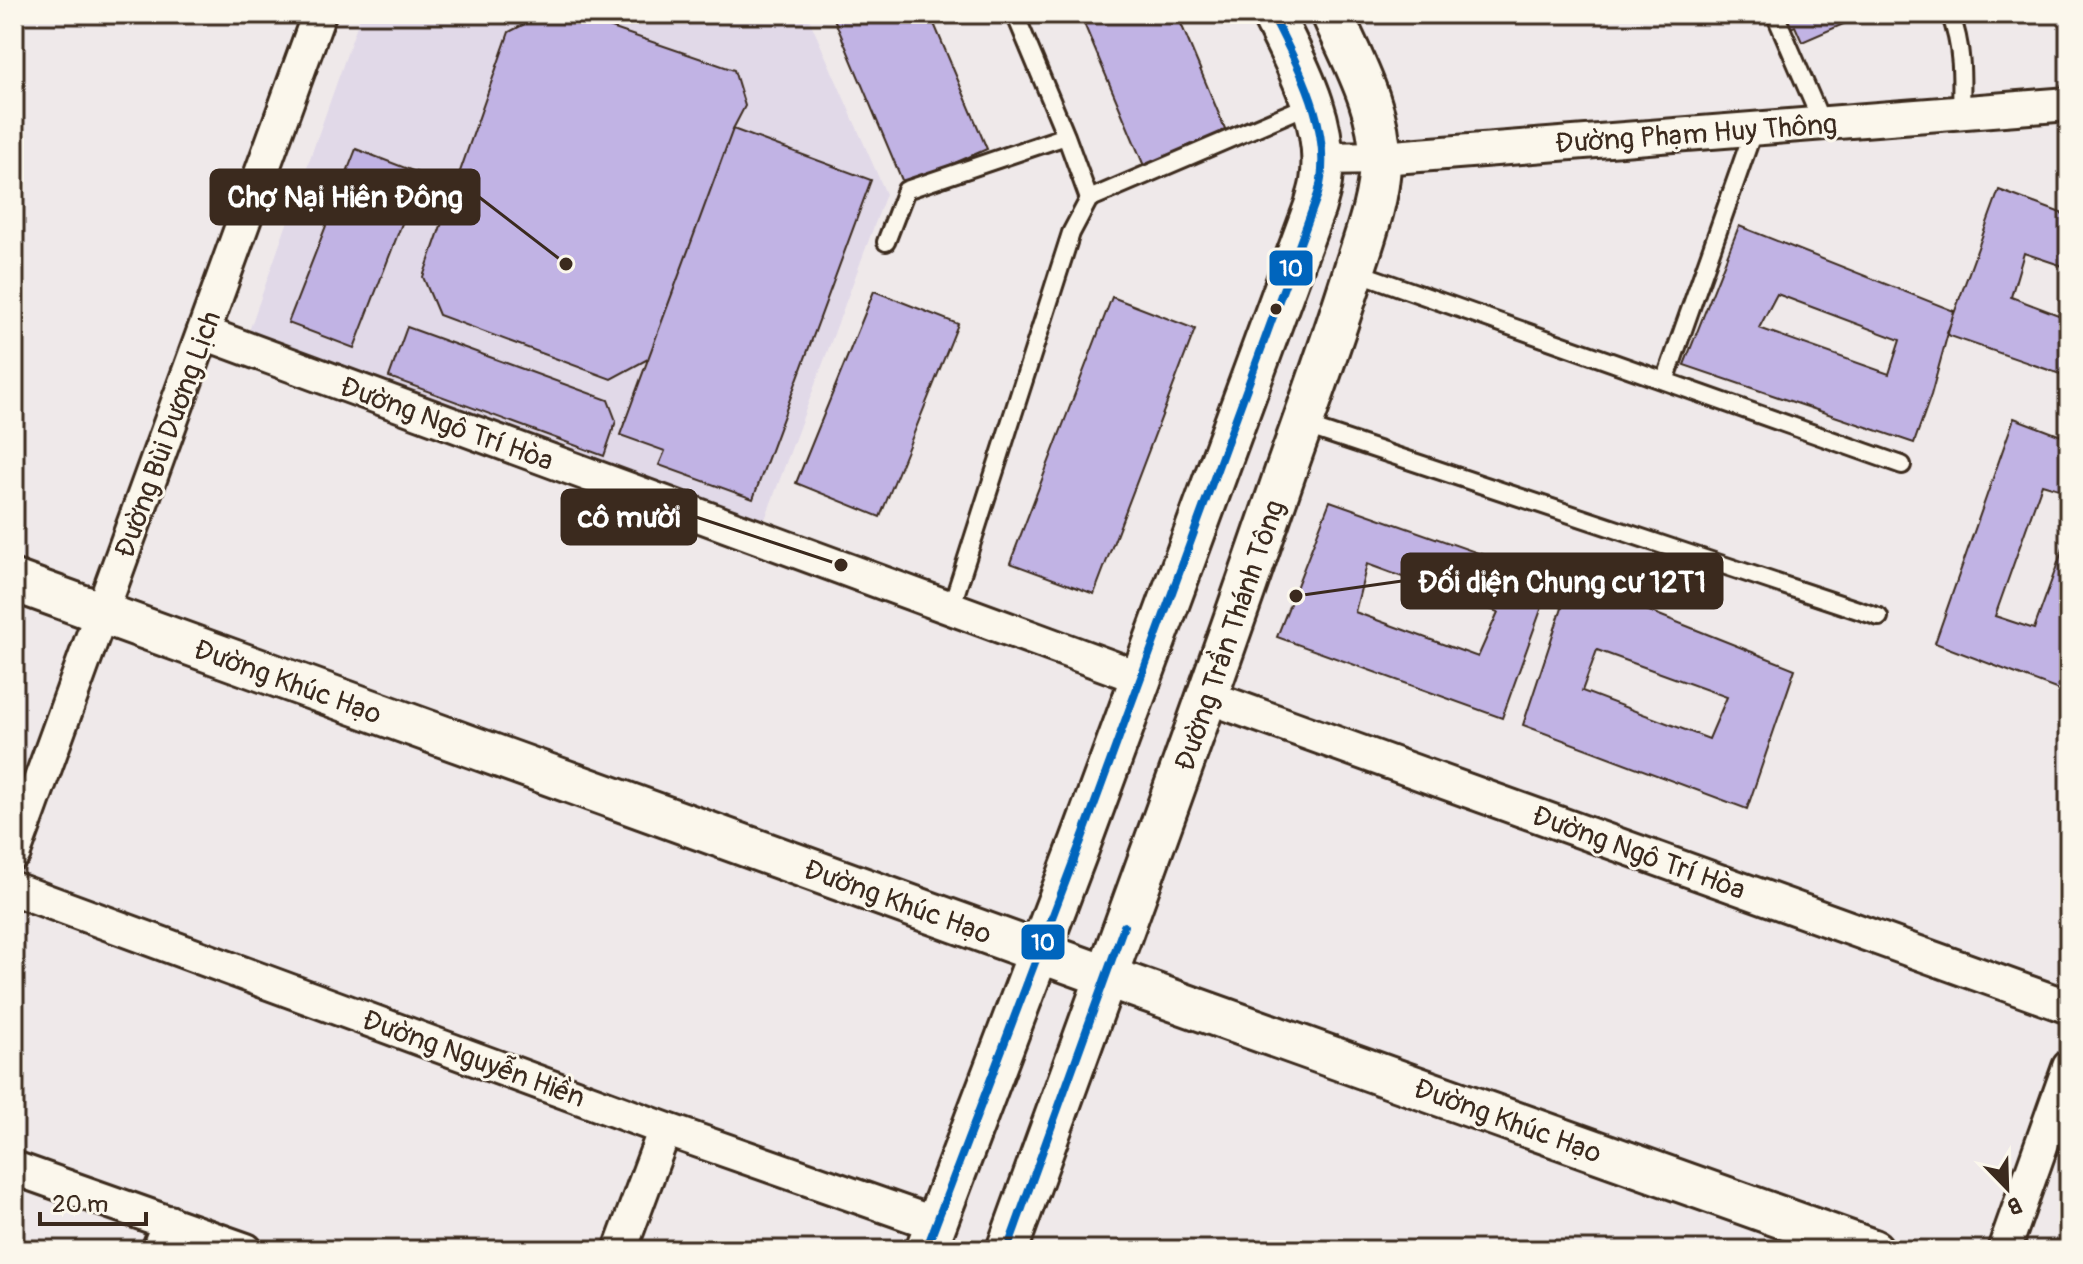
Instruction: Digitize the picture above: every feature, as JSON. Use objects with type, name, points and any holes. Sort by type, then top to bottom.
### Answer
[{"type":"street","name":"Đường Bùi Dương Lịch","points":[[14,853],[319,14]]},
{"type":"street","points":[[931,1237],[1040,952],[1315,206],[1321,181],[1320,132],[1299,70],[1272,14]]},
{"type":"street","name":"Đường Trần Thánh Tông","points":[[1007,1250],[1208,697],[1374,206],[1381,158],[1378,133],[1370,102],[1332,14]]},
{"type":"street","name":"Đường Phạm Huy Thông","points":[[1322,159],[1381,158],[2069,104]]},
{"type":"street","name":"Đường Ngô Trí Hòa","points":[[204,333],[1141,678]]},
{"type":"street","name":"Đường Khúc Hạo","points":[[14,581],[1873,1250]]},
{"type":"street","name":"Đường Ngô Trí Hòa","points":[[1208,697],[2069,1007]]},
{"type":"street","name":"Đường Nguyễn Hiền","points":[[14,889],[665,1129],[931,1237]]},
{"type":"street","points":[[2004,1250],[2069,1067]]},
{"type":"street","points":[[620,1250],[665,1129]]},
{"type":"street","points":[[14,1168],[164,1236],[246,1250]]},
{"type":"lane","points":[[1015,14],[1089,199]]},
{"type":"lane","points":[[1775,14],[1822,123]]},
{"type":"lane","points":[[1950,14],[1956,29],[1962,65],[1961,113]]},
{"type":"lane","points":[[951,608],[1071,233],[1089,199],[1312,103]]},
{"type":"lane","points":[[1665,381],[1754,129]]},
{"type":"lane","points":[[886,242],[906,190],[1066,136]]},
{"type":"lane","points":[[1354,271],[1902,465]]},
{"type":"lane","points":[[1302,425],[1879,617]]},
{"type":"shaded area","points":[[361,14],[807,14],[886,194],[764,522],[248,334]]},
{"type":"building","points":[[544,14],[571,14],[734,70],[745,106],[733,129],[648,359],[611,379],[439,315],[423,277],[509,32]]},
{"type":"building","points":[[832,14],[930,14],[987,149],[904,185]]},
{"type":"building","points":[[1080,14],[1177,14],[1226,131],[1144,166]]},
{"type":"building","points":[[1781,14],[1844,14],[1848,22],[1802,42],[1795,26],[1788,29]]},
{"type":"building","points":[[733,129],[871,180],[753,499],[659,465],[665,451],[620,435]]},
{"type":"building","points":[[356,149],[421,174],[354,348],[288,323]]},
{"type":"building","points":[[1999,190],[2069,216],[2069,268],[2024,253],[2011,297],[2069,319],[2069,377],[1947,333]]},
{"type":"building","points":[[1739,226],[1954,311],[1914,443],[1684,365]],"holes":[[[1777,294],[1900,340],[1889,374],[1759,328]]]},
{"type":"building","points":[[874,291],[958,324],[880,517],[796,483]]},
{"type":"building","points":[[1112,297],[1195,329],[1094,594],[1010,563]]},
{"type":"building","points":[[407,327],[608,400],[616,421],[604,456],[389,377]]},
{"type":"building","points":[[2014,418],[2069,439],[2069,492],[2042,484],[1995,616],[2034,629],[2069,532],[2069,694],[1935,643]]},
{"type":"building","points":[[1330,501],[1552,579],[1502,718],[1277,637]],"holes":[[[1367,564],[1498,612],[1478,657],[1355,612]]]},
{"type":"building","points":[[1571,580],[1795,669],[1747,809],[1523,725]],"holes":[[[1597,650],[1727,697],[1709,739],[1582,691]]]},
{"type":"transit line","name":"10","points":[[926,1250],[1081,841],[1318,194],[1322,170],[1318,124],[1303,79],[1272,14]]},
{"type":"transit line","name":"10","points":[[1007,1250],[1124,926]]},
{"type":"place","name":"Chợ Nại Hiên Đông","points":[[566,264]]},
{"type":"place","name":"cô mười","points":[[841,565]]},
{"type":"place","name":"Đối diện Chung cư 12T1","points":[[1296,596]]}]
